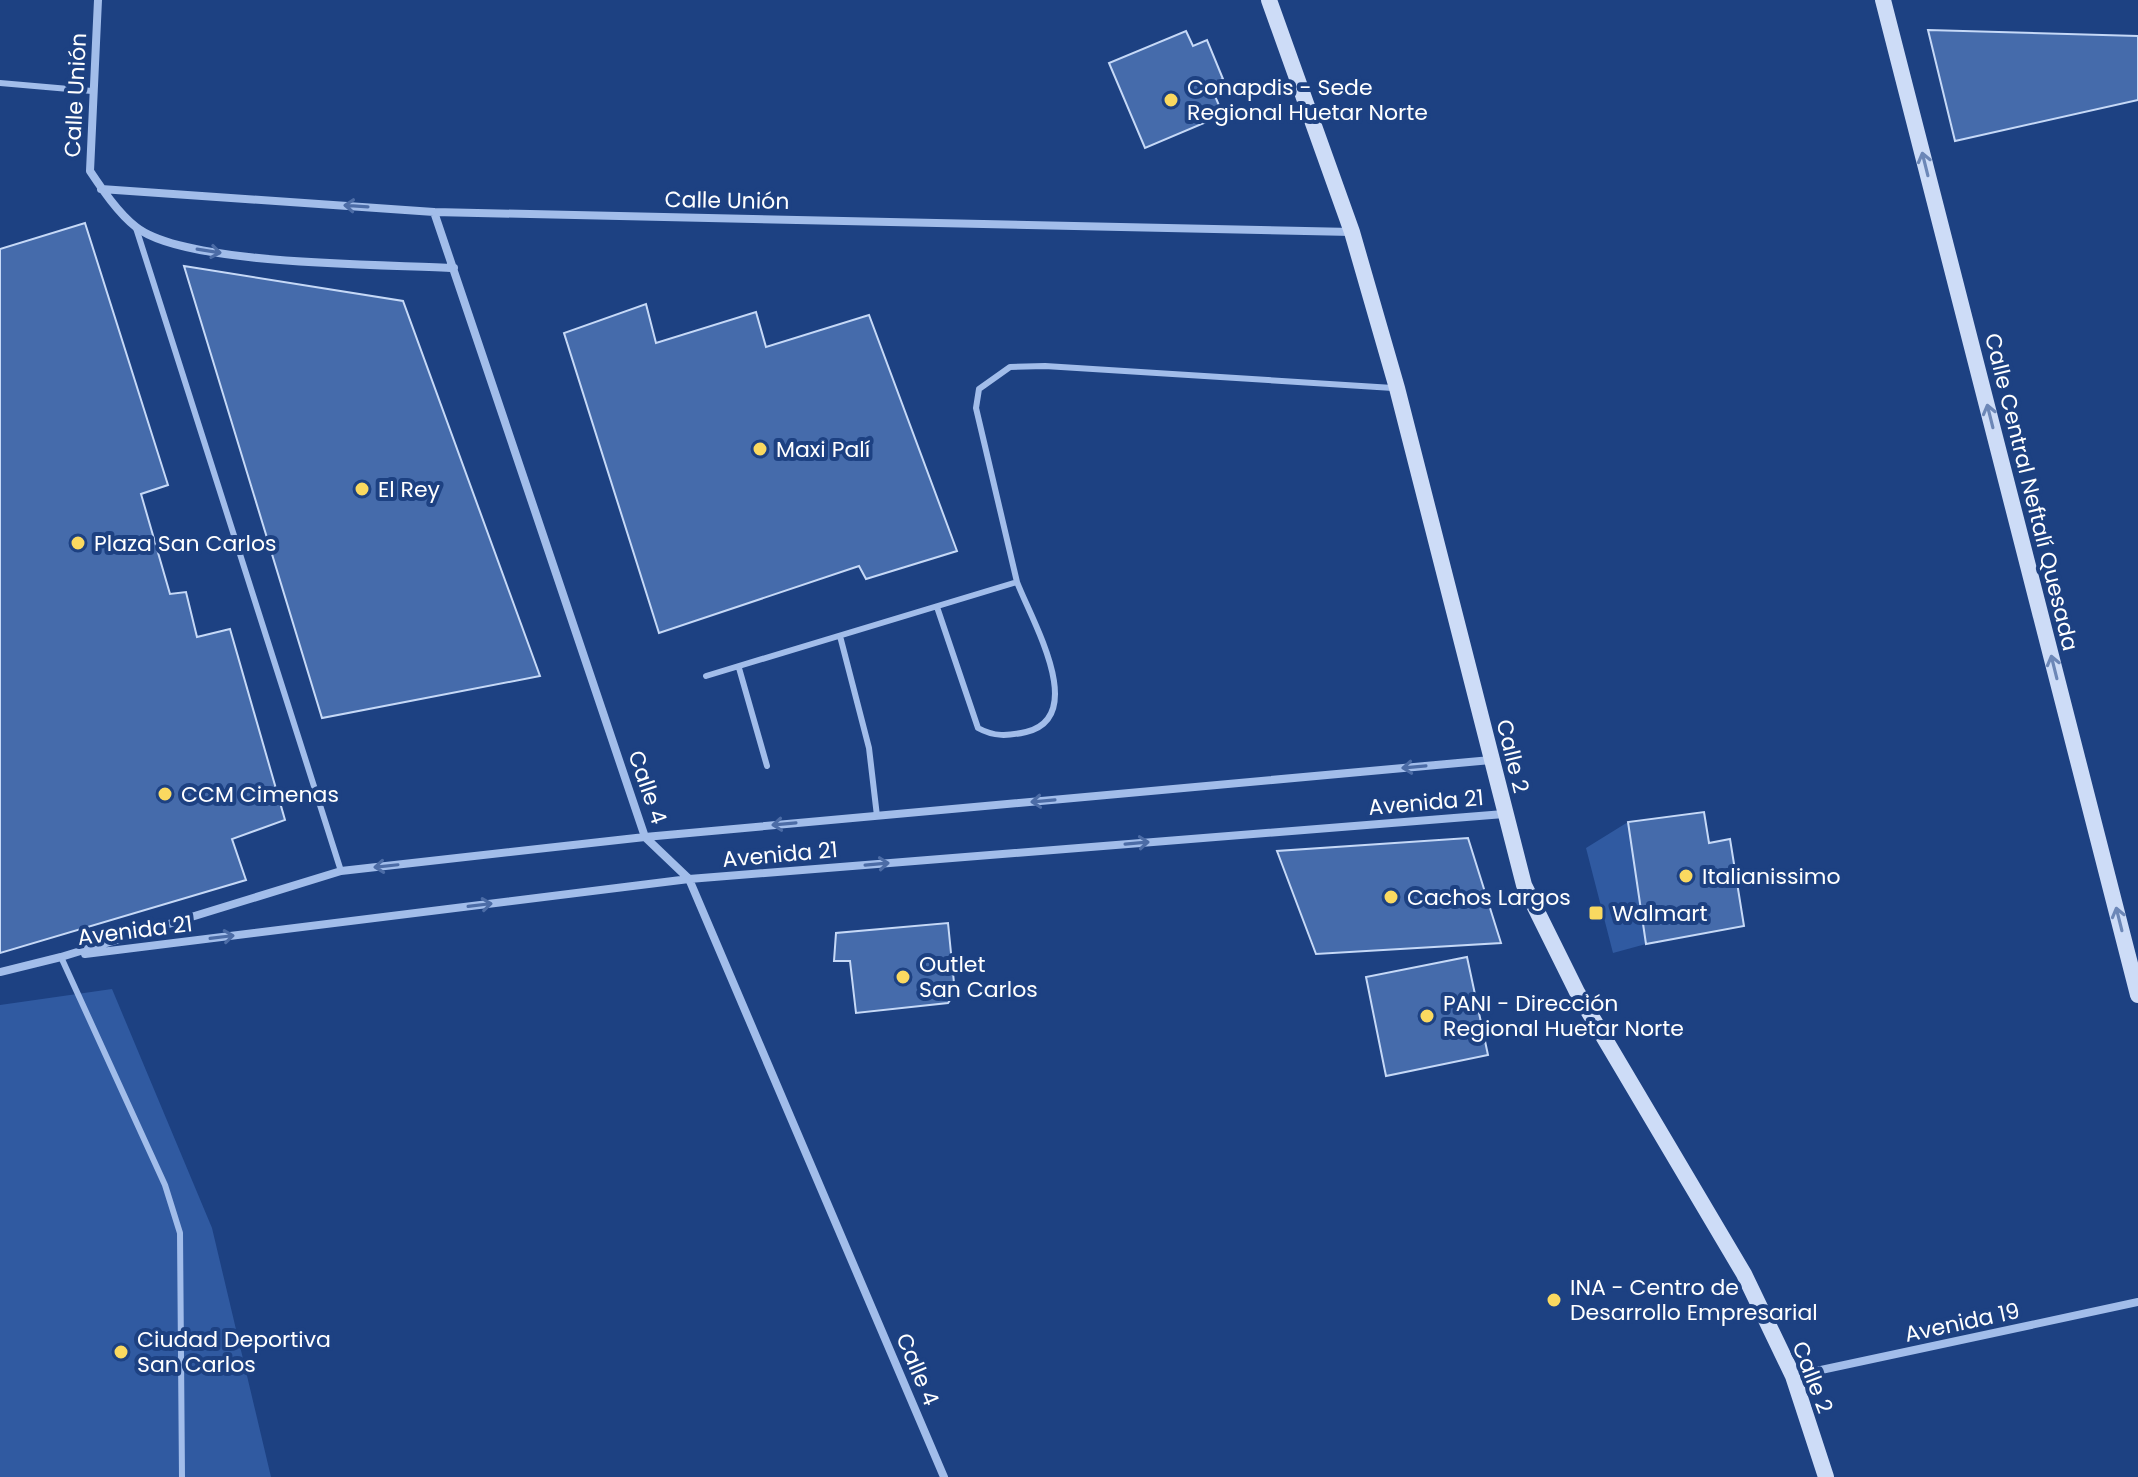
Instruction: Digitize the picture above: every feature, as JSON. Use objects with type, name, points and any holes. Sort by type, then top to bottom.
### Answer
[{"type":"main road","name":"Calle 2","points":[[1269,0],[1352,232],[1397,388],[1524,885],[1577,992],[1744,1274],[1793,1376],[1826,1477]]},
{"type":"main road","name":"Calle Central Neftalí Quesada","points":[[1883,0],[2138,995]]},
{"type":"street","name":"Calle Unión","points":[[98,0],[88,153],[90,171],[101,189],[136,228],[171,245],[243,256],[454,268]]},
{"type":"street","name":"Calle Unión","points":[[101,189],[434,212],[1352,232]]},
{"type":"street","name":"Calle 4","points":[[434,212],[645,837],[689,879],[944,1477]]},
{"type":"street","name":"Avenida 21","points":[[0,972],[61,957],[341,871],[645,837],[1491,760]]},
{"type":"street","name":"Avenida 21","points":[[61,957],[689,879],[1504,814]]},
{"type":"street","name":"Avenida 19","points":[[1793,1376],[2138,1302]]},
{"type":"lane","points":[[0,83],[92,91]]},
{"type":"lane","points":[[136,228],[341,871]]},
{"type":"lane","points":[[937,607],[978,728],[990,735],[1011,735],[1040,728],[1051,719],[1057,689],[1017,582],[976,408],[979,389],[1010,367],[1045,366],[1397,388]]},
{"type":"lane","points":[[706,676],[1017,582]]},
{"type":"lane","points":[[840,636],[869,748],[877,816]]},
{"type":"lane","points":[[739,668],[767,766]]},
{"type":"lane","points":[[61,957],[165,1185],[180,1233],[182,1477]]},
{"type":"shaded area","points":[[1628,822],[1646,944],[1613,953],[1586,848]]},
{"type":"shaded area","name":"Ciudad Deportiva San Carlos","points":[[112,989],[212,1228],[271,1477],[0,1477],[0,1005]]},
{"type":"building","points":[[1928,30],[2138,36],[2138,100],[1955,141]]},
{"type":"building","name":"Conapdis - Sede Regional Huetar Norte","points":[[1186,31],[1193,46],[1207,40],[1223,79],[1210,84],[1223,115],[1145,148],[1109,63]]},
{"type":"building","name":"Plaza San Carlos","points":[[85,223],[168,485],[141,494],[170,594],[186,592],[197,637],[230,629],[285,820],[232,839],[246,880],[0,953],[0,249]]},
{"type":"building","name":"El Rey","points":[[184,266],[403,301],[540,676],[322,718]]},
{"type":"building","name":"Maxi Palí","points":[[646,304],[656,343],[756,312],[766,347],[869,315],[957,551],[866,579],[859,566],[659,633],[564,333]]},
{"type":"building","name":"Italianissimo","points":[[1704,812],[1709,843],[1730,839],[1744,926],[1646,944],[1628,822]]},
{"type":"building","name":"Cachos Largos","points":[[1468,838],[1501,943],[1316,954],[1277,851]]},
{"type":"building","name":"Outlet San Carlos","points":[[948,923],[955,993],[948,1003],[856,1013],[850,961],[834,961],[836,933]]},
{"type":"building","name":"PANI - Dirección Regional Huetar Norte","points":[[1467,957],[1488,1055],[1386,1076],[1366,977]]},
{"type":"place","name":"Conapdis - Sede Regional Huetar Norte","points":[[1171,100]]},
{"type":"place","name":"Maxi Palí","points":[[760,449]]},
{"type":"place","name":"El Rey","points":[[362,489]]},
{"type":"place","name":"Plaza San Carlos","points":[[78,543]]},
{"type":"place","name":"CCM Cimenas","points":[[165,794]]},
{"type":"place","name":"Italianissimo","points":[[1686,876]]},
{"type":"place","name":"Cachos Largos","points":[[1391,897]]},
{"type":"place","name":"Walmart","points":[[1596,913]]},
{"type":"place","name":"Outlet San Carlos","points":[[903,977]]},
{"type":"place","name":"PANI - Dirección Regional Huetar Norte","points":[[1427,1016]]},
{"type":"place","name":"INA - Centro de Desarrollo Empresarial","points":[[1554,1300]]},
{"type":"place","name":"Ciudad Deportiva San Carlos","points":[[121,1352]]}]
